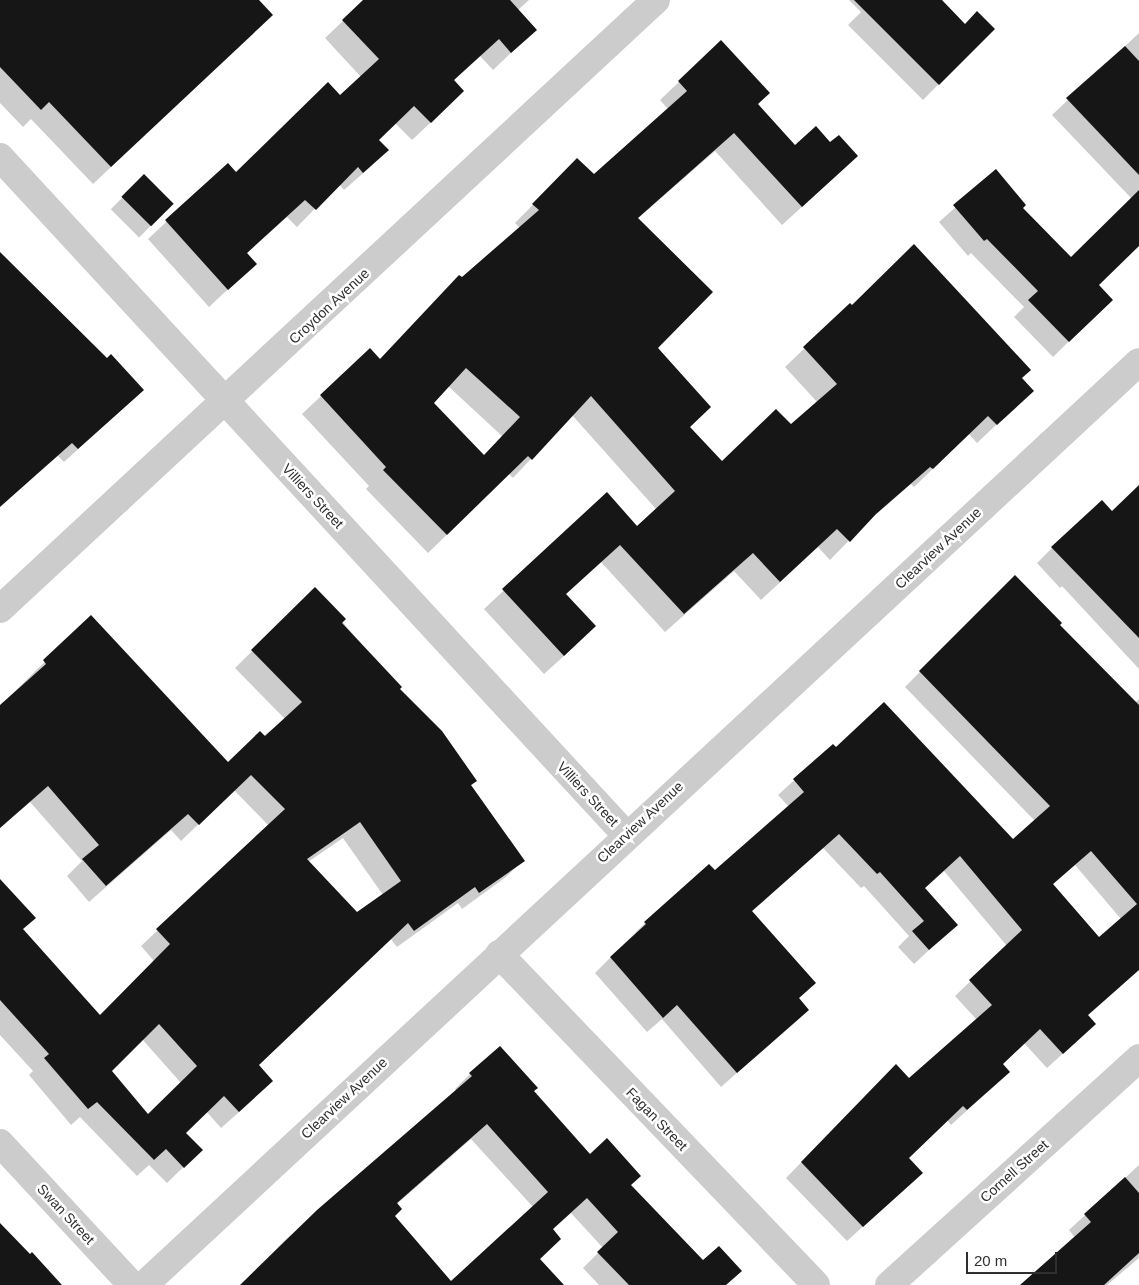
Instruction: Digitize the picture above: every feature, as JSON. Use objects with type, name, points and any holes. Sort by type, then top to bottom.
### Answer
[{"type":"street","name":"Croydon Avenue","points":[[0,609],[227,402],[656,0]]},
{"type":"street","name":"Villiers Street","points":[[0,157],[626,835]]},
{"type":"street","name":"Clearview Avenue","points":[[144,1285],[626,835],[1139,362]]},
{"type":"street","name":"Fagan Street","points":[[499,954],[816,1285]]},
{"type":"street","name":"Cornell Street","points":[[889,1285],[1139,1058]]},
{"type":"street","name":"Swan Street","points":[[0,1144],[132,1285]]},
{"type":"building","points":[[0,0],[259,0],[273,15],[111,167],[49,102],[41,110],[0,67]]},
{"type":"building","points":[[363,0],[510,0],[537,30],[511,53],[499,39],[454,80],[464,91],[431,123],[414,106],[379,140],[389,150],[363,173],[358,167],[316,210],[305,200],[247,253],[257,264],[228,290],[165,220],[228,163],[236,172],[328,82],[340,95],[379,59],[342,20]]},
{"type":"building","points":[[854,0],[942,0],[965,24],[977,11],[995,29],[939,85]]},
{"type":"building","points":[[721,40],[770,93],[758,104],[795,145],[816,126],[830,142],[839,135],[858,156],[802,207],[734,133],[638,218],[713,292],[658,348],[711,407],[690,427],[722,461],[776,409],[791,424],[837,384],[803,347],[850,303],[852,305],[914,244],[1031,370],[1022,378],[1034,391],[997,425],[988,416],[933,469],[930,467],[876,514],[850,542],[837,529],[780,582],[753,553],[684,614],[620,545],[566,594],[596,626],[564,656],[502,589],[607,492],[637,526],[675,491],[591,396],[532,460],[528,456],[447,535],[383,470],[386,467],[320,395],[370,348],[380,359],[459,275],[462,277],[539,210],[532,204],[577,158],[594,174],[687,91],[678,81]],"holes":[[[466,368],[520,417],[484,455],[434,403]]]},
{"type":"building","points":[[1125,46],[1139,61],[1139,175],[1066,98]]},
{"type":"building","points":[[996,169],[1026,205],[1023,208],[1071,257],[1139,190],[1139,246],[1099,285],[1113,300],[1069,342],[1028,300],[1038,291],[987,239],[984,241],[953,205]]},
{"type":"building","points":[[144,174],[174,204],[151,226],[121,197]]},
{"type":"building","points":[[0,252],[107,358],[111,354],[144,390],[78,449],[72,443],[0,507]]},
{"type":"building","points":[[1139,485],[1139,638],[1051,547],[1102,500],[1112,511]]},
{"type":"building","points":[[1015,575],[1062,623],[1060,625],[1139,705],[1139,970],[1088,1015],[1096,1024],[1063,1054],[1040,1029],[1003,1064],[1010,1072],[967,1110],[963,1106],[909,1158],[923,1173],[863,1227],[801,1162],[896,1064],[909,1078],[992,1005],[969,980],[1022,930],[960,856],[925,888],[958,925],[929,950],[912,931],[924,921],[880,872],[877,874],[839,834],[752,911],[816,983],[799,998],[809,1010],[737,1073],[677,1005],[663,1018],[610,957],[646,924],[644,922],[709,864],[715,870],[804,792],[793,779],[833,744],[836,747],[884,702],[1013,839],[1050,806],[919,671]],"holes":[[[1091,851],[1137,904],[1099,937],[1053,884]]]},
{"type":"building","points":[[315,587],[346,619],[342,623],[402,687],[400,689],[442,731],[477,781],[471,785],[525,861],[479,893],[475,887],[414,931],[408,923],[259,1065],[273,1081],[239,1112],[224,1096],[186,1133],[203,1150],[184,1168],[166,1149],[154,1160],[97,1102],[88,1109],[44,1058],[49,1054],[0,1000],[0,879],[36,918],[23,929],[100,1015],[170,944],[156,929],[285,809],[251,775],[199,825],[188,814],[106,886],[82,859],[99,845],[48,786],[0,828],[0,705],[46,664],[43,660],[91,615],[228,762],[260,731],[265,736],[302,702],[251,650]],"holes":[[[360,822],[401,881],[357,912],[307,859]],[[159,1024],[197,1066],[148,1114],[112,1071]]]},
{"type":"building","points":[[500,1046],[538,1088],[534,1091],[590,1154],[607,1138],[641,1176],[631,1185],[703,1260],[719,1246],[742,1271],[726,1285],[629,1285],[597,1252],[618,1232],[587,1198],[553,1229],[561,1239],[540,1259],[564,1285],[240,1285],[317,1210],[472,1076],[469,1073]],"holes":[[[487,1124],[548,1192],[451,1281],[395,1216],[402,1209],[397,1203]]]},
{"type":"building","points":[[1125,1177],[1139,1193],[1139,1253],[1104,1285],[1020,1285],[1091,1222],[1084,1214]]},
{"type":"building","points":[[0,1223],[30,1254],[32,1252],[62,1285],[0,1285]]}]
